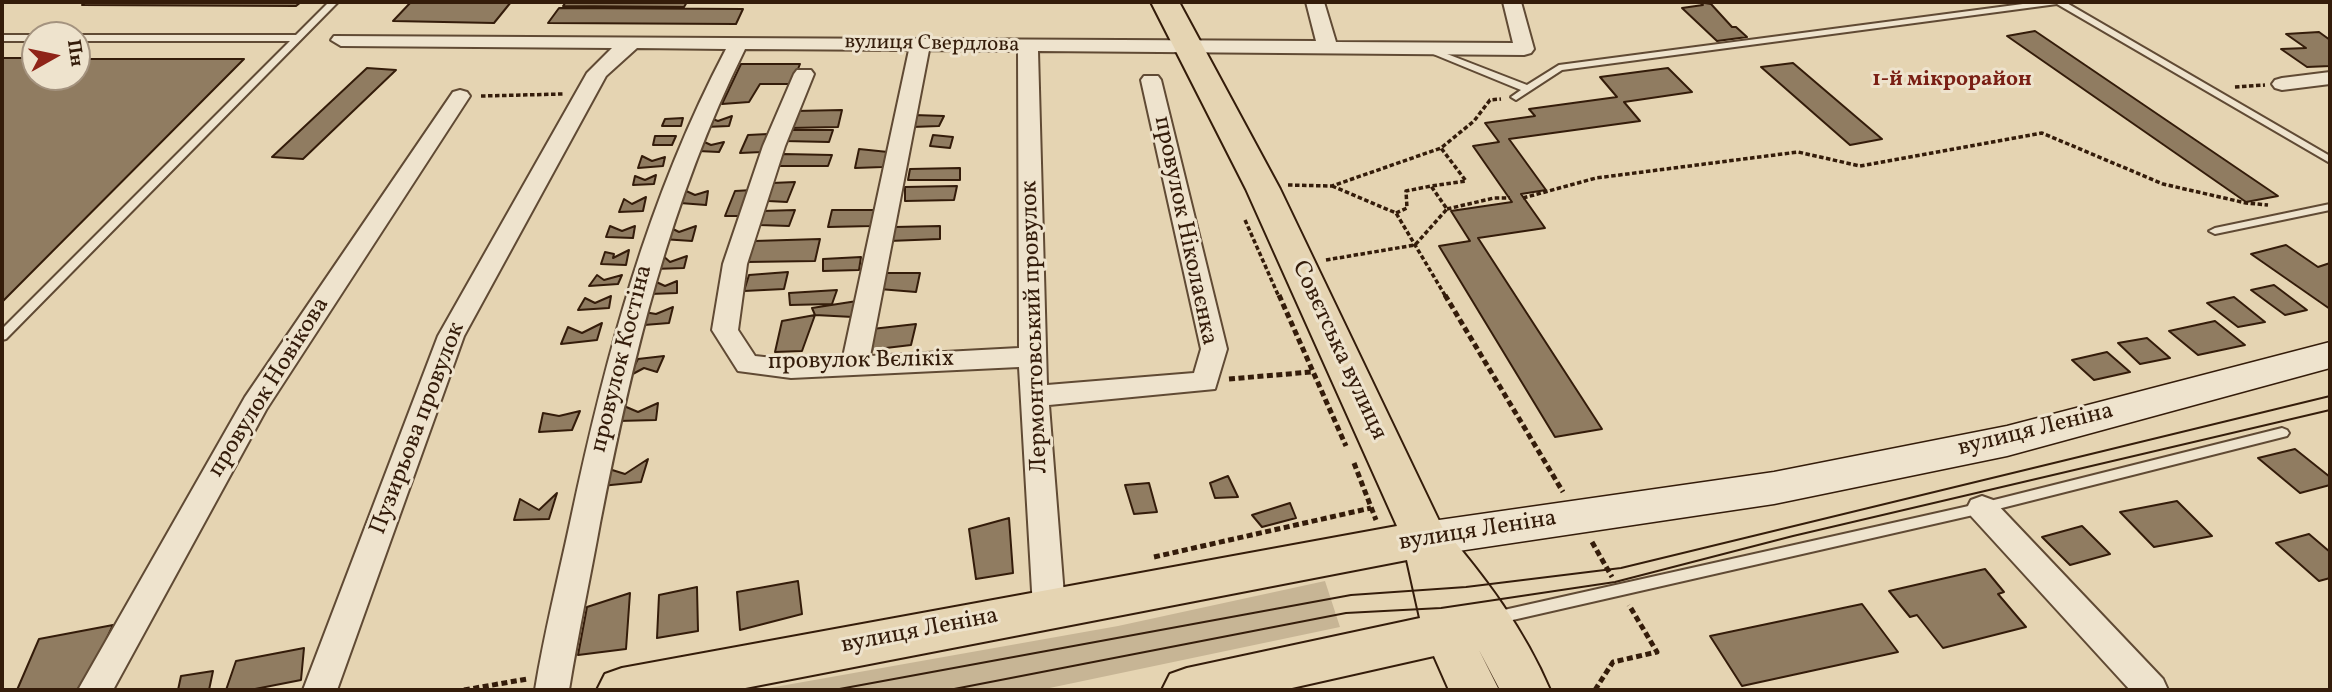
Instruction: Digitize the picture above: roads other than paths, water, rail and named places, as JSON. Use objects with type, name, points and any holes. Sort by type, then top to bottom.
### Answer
[{"type":"main road","name":"Совєтська вулиця","points":[[1165,2],[1189,46],[1251,199],[1297,264],[1405,543],[1468,626]]},
{"type":"main road","name":"вулиця Леніна","points":[[622,690],[1405,543]]},
{"type":"main road","points":[[1187,690],[1468,626]]},
{"type":"main road","points":[[1468,626],[1474,690]]},
{"type":"main road","points":[[1468,626],[1525,690]]},
{"type":"street","points":[[1315,2],[1327,46]]},
{"type":"street","name":"вулиця Свердлова","points":[[341,40],[1524,49],[1512,2]]},
{"type":"street","name":"Пузирьова провулок","points":[[320,690],[451,337],[597,73],[611,58],[634,42]]},
{"type":"street","name":"провулок Костіна","points":[[552,690],[608,405],[653,244],[708,99],[739,42]]},
{"type":"street","points":[[855,365],[920,44]]},
{"type":"street","name":"Лермонтовський провулок","points":[[1028,47],[1032,357],[1049,608]]},
{"type":"street","name":"провулок Вєлікіх","points":[[804,74],[774,146],[736,264],[725,330],[747,364],[791,369],[1032,357]]},
{"type":"street","points":[[2283,84],[2330,78]]},
{"type":"street","name":"провулок Ніколаєнка","points":[[1036,396],[1205,382],[1214,349],[1151,80]]},
{"type":"street","name":"провулок Новікова","points":[[95,690],[255,404],[460,96]]},
{"type":"street","name":"вулиця Леніна","points":[[1405,543],[1774,488],[2007,441],[2330,355]]},
{"type":"street","points":[[1982,508],[2151,690]]},
{"type":"lane","points":[[2,336],[334,2]]},
{"type":"lane","points":[[1516,97],[1559,68],[2057,2],[2210,88],[2330,160]]},
{"type":"lane","points":[[2,38],[21,38]]},
{"type":"lane","points":[[91,38],[296,38]]},
{"type":"lane","points":[[1425,48],[1528,89]]},
{"type":"lane","points":[[2215,231],[2330,207]]},
{"type":"lane","points":[[1468,626],[1982,508],[2282,433]]},
{"type":"tram line","points":[[834,690],[1351,595],[1466,587],[1621,568],[2330,396]]},
{"type":"tram line","points":[[949,690],[1346,613],[1441,608],[1615,582],[1793,536],[2330,410]]},
{"type":"district","name":"1-й мікрорайон","points":[[1952,81]]}]
